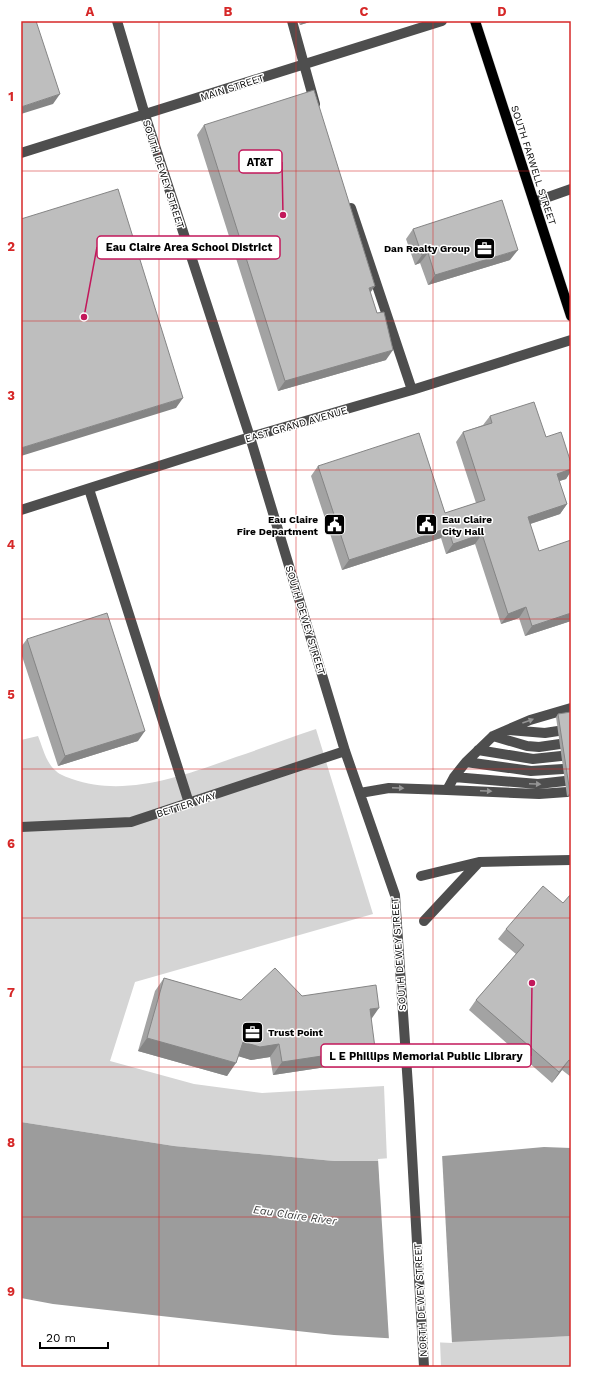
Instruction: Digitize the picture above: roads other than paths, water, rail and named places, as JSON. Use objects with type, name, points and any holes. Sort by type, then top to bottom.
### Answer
[{"type":"main road","name":"SOUTH FARWELL STREET","points":[[475,21],[571,316]]},
{"type":"street","name":"SOUTH DEWEY STREET","points":[[117,21],[145,115],[250,437],[346,751],[394,896],[409,1100],[416,1233]]},
{"type":"street","points":[[292,21],[318,110]]},
{"type":"street","name":"MAIN STREET","points":[[21,153],[442,21]]},
{"type":"street","points":[[534,202],[571,189]]},
{"type":"street","points":[[348,200],[412,390]]},
{"type":"street","name":"EAST GRAND AVENUE","points":[[21,510],[250,437],[412,390],[571,340]]},
{"type":"street","points":[[89,488],[189,803]]},
{"type":"street","points":[[447,790],[454,777],[466,762],[493,736],[530,720],[571,708]]},
{"type":"street","points":[[507,730],[545,733],[558,731]]},
{"type":"street","points":[[493,736],[527,746],[539,747],[560,744]]},
{"type":"street","points":[[478,750],[533,759],[561,756]]},
{"type":"street","name":"BETTER WAY","points":[[21,827],[130,822],[346,751]]},
{"type":"street","points":[[466,762],[531,772],[564,769]]},
{"type":"street","points":[[454,777],[538,784],[565,781]]},
{"type":"street","points":[[360,793],[389,788],[539,794],[567,792]]},
{"type":"street","points":[[421,876],[479,862],[571,860]]},
{"type":"street","points":[[424,921],[479,862]]},
{"type":"street","name":"NORTH DEWEY STREET","points":[[416,1233],[424,1365]]},
{"type":"water","name":"Eau Claire River","points":[[21,1122],[174,1146],[334,1161],[387,1161],[544,1147],[571,1148],[571,1336],[452,1342],[334,1335],[53,1304],[21,1298]]},
{"type":"place","name":"AT&T","points":[[283,215]]},
{"type":"place","name":"Dan Realty Group","points":[[485,248]]},
{"type":"place","name":"Eau Claire Area School District","points":[[84,317]]},
{"type":"place","name":"Eau Claire Fire Department","points":[[334,525]]},
{"type":"place","name":"Eau Claire City Hall","points":[[427,525]]},
{"type":"place","name":"L E Phillips Memorial Public Library","points":[[532,983]]},
{"type":"place","name":"Trust Point","points":[[253,1032]]}]
